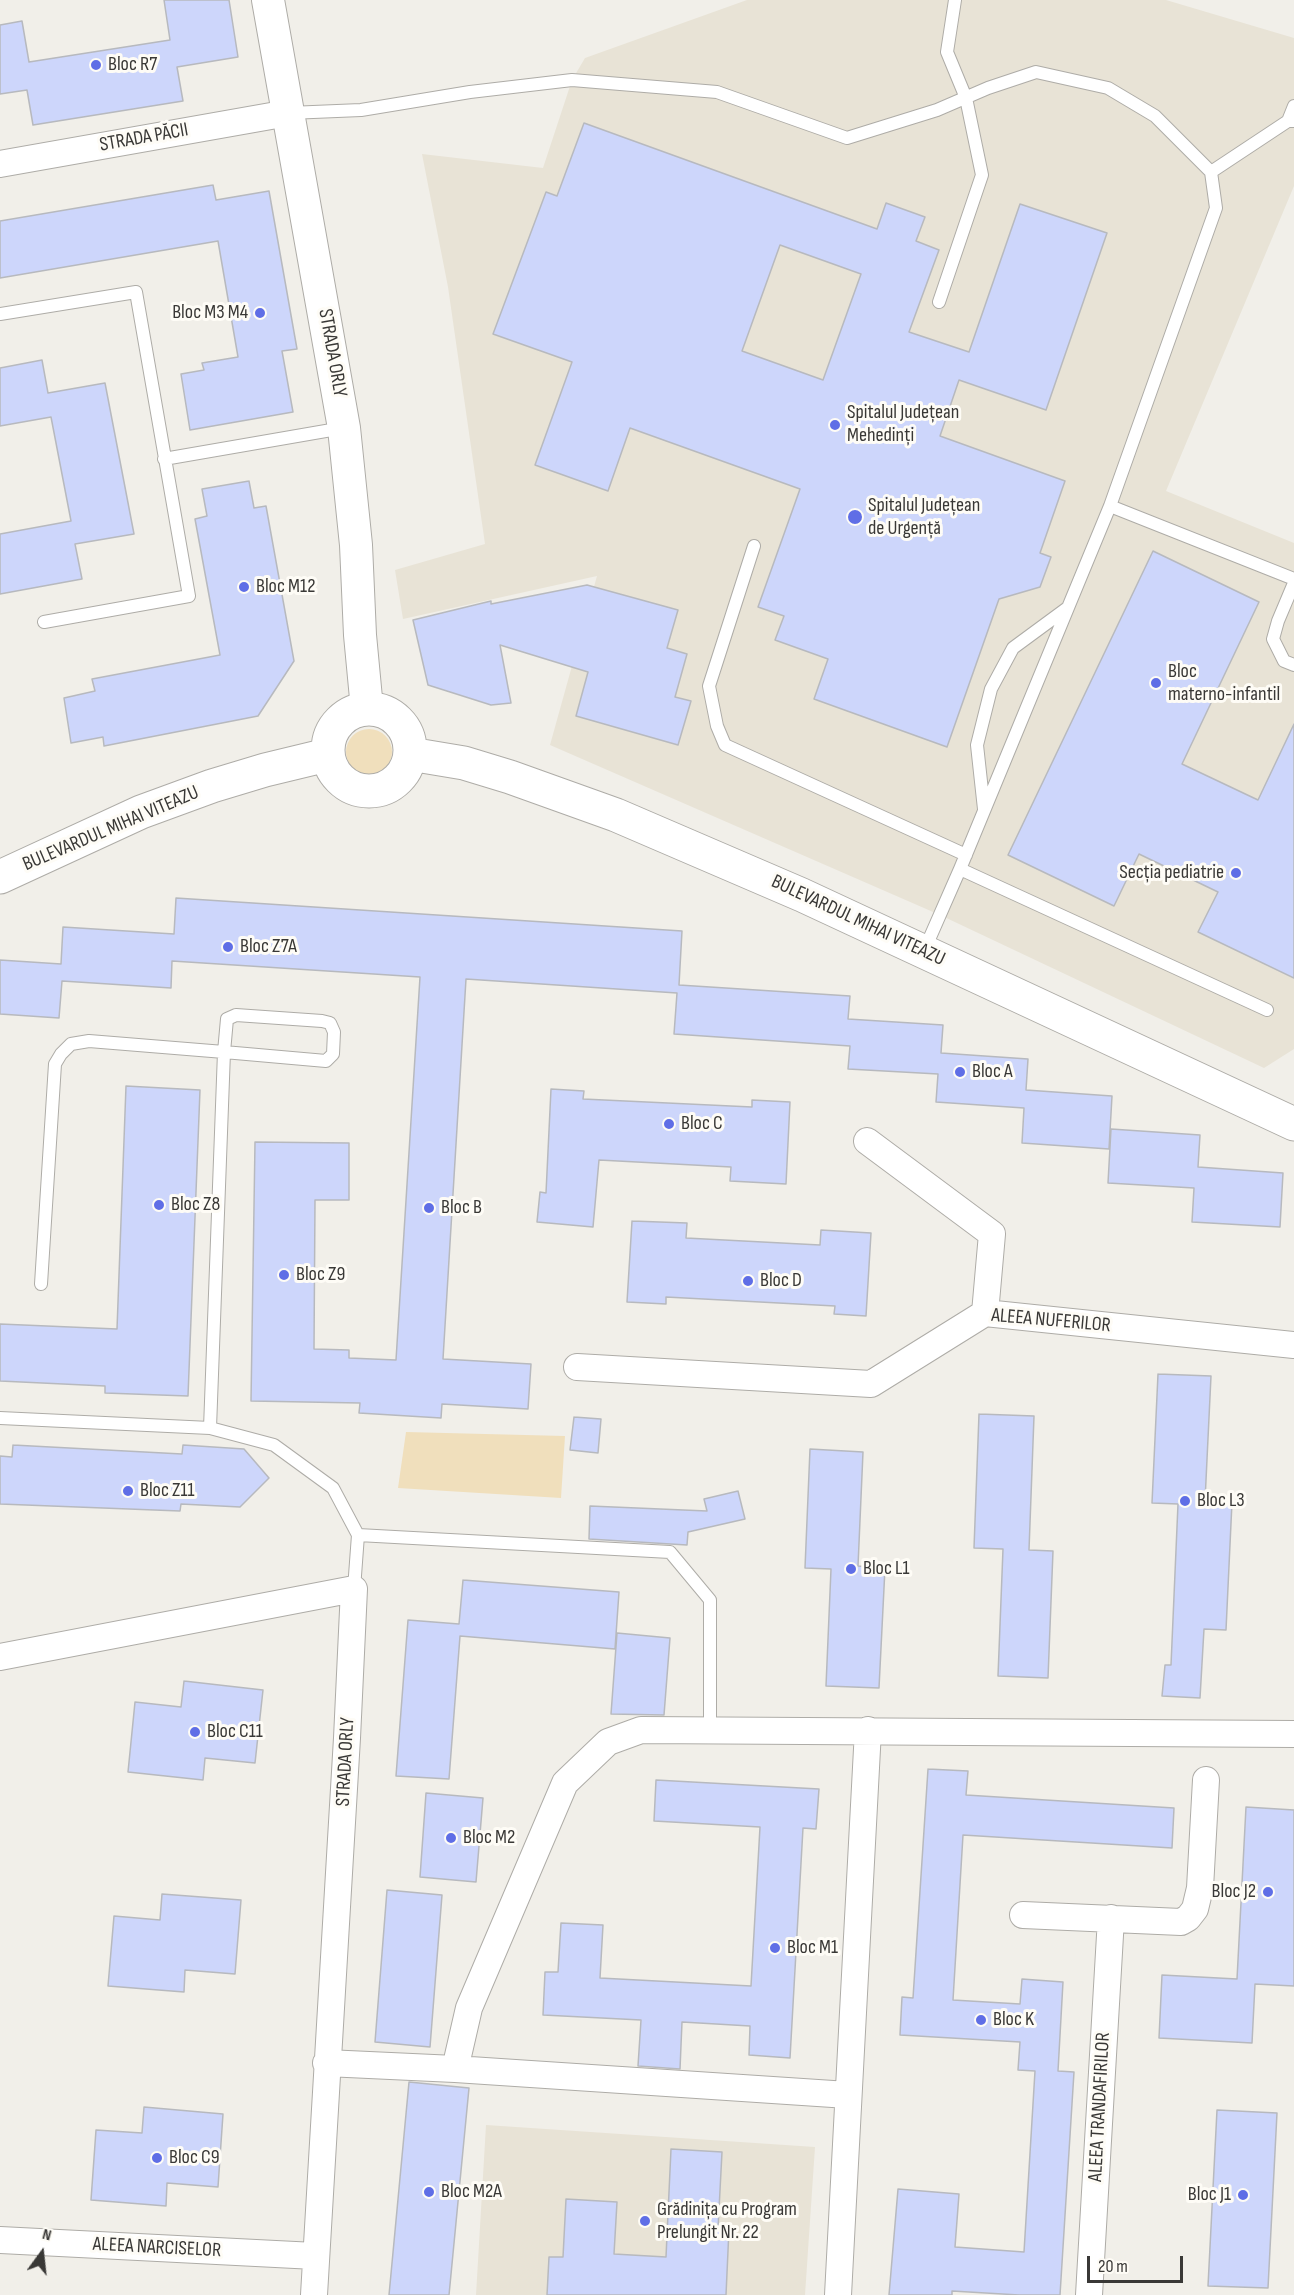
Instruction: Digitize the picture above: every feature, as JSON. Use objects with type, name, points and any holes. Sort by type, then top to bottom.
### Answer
[{"type":"main road","points":[[366,709],[378,710],[399,722],[409,742],[410,754],[405,770],[394,783],[379,790],[365,792],[351,788],[340,780],[331,769],[327,755],[328,744],[337,724],[355,711],[366,709]]},
{"type":"main road","name":"BULEVARDUL MIHAI VITEAZU","points":[[410,754],[464,763],[520,780],[597,807],[729,862],[1294,1124]]},
{"type":"main road","name":"BULEVARDUL MIHAI VITEAZU","points":[[0,877],[161,804],[255,773],[327,755]]},
{"type":"street","name":"STRADA ORLY","points":[[268,0],[344,428],[356,545],[366,709]]},
{"type":"street","name":"STRADA PĂCII","points":[[0,164],[288,113]]},
{"type":"street","points":[[867,1141],[992,1234],[985,1313]]},
{"type":"street","name":"ALEEA NUFERILOR","points":[[577,1367],[871,1384],[985,1313],[1294,1345]]},
{"type":"street","name":"STRADA ORLY","points":[[314,2295],[354,1589]]},
{"type":"street","points":[[0,1657],[354,1589]]},
{"type":"street","points":[[455,2069],[469,2008],[566,1783],[608,1742],[641,1730],[1294,1734]]},
{"type":"street","points":[[838,2295],[868,1730]]},
{"type":"street","points":[[1023,1915],[1181,1922],[1188,1918],[1195,1909],[1200,1888],[1206,1780]]},
{"type":"street","name":"ALEEA TRANDAFIRILOR","points":[[1089,2295],[1111,1918]]},
{"type":"street","points":[[326,2063],[455,2069],[848,2095]]},
{"type":"street","name":"ALEEA NARCISELOR","points":[[0,2240],[315,2256]]},
{"type":"lane","points":[[939,302],[982,174],[966,98],[947,52],[955,0]]},
{"type":"lane","points":[[288,113],[361,110],[470,92],[572,80],[717,92],[847,138],[937,110],[1036,72],[1108,88],[1155,116],[1211,172],[1216,208],[1110,506],[924,951]]},
{"type":"lane","points":[[1211,172],[1291,121],[1294,106]]},
{"type":"lane","points":[[0,314],[136,292],[189,596],[44,622]]},
{"type":"lane","points":[[164,459],[344,428]]},
{"type":"lane","points":[[1110,506],[1294,581],[1278,621],[1274,639],[1284,661],[1294,665]]},
{"type":"lane","points":[[754,546],[709,686],[717,726],[725,746],[966,855]]},
{"type":"lane","points":[[984,810],[977,745],[991,689],[1013,648],[1067,608]]},
{"type":"lane","points":[[960,869],[1267,1010]]},
{"type":"lane","points":[[41,1284],[55,1064],[71,1044],[88,1041],[224,1052],[326,1061],[333,1054],[334,1032],[330,1023],[231,1016],[226,1019],[224,1052],[210,1428]]},
{"type":"lane","points":[[0,1418],[210,1428],[274,1445],[333,1488],[358,1535],[354,1589]]},
{"type":"lane","points":[[358,1535],[670,1552],[710,1600],[710,1731]]},
{"type":"shaded area","name":"Spitalul Județean de Urgență","points":[[747,0],[1166,0],[1294,38],[1294,186],[1166,491],[1294,543],[1294,1049],[1264,1068],[940,915],[550,745],[597,576],[403,619],[395,570],[485,544],[448,287],[422,154],[543,168],[572,80],[585,58]]},
{"type":"shaded area","points":[[369,729],[385,736],[392,752],[385,768],[369,775],[353,768],[346,752],[353,736]]},
{"type":"shaded area","points":[[406,1432],[565,1436],[561,1498],[398,1488]]},
{"type":"shaded area","name":"Grădinița cu Program Prelungit Nr. 22","points":[[486,2125],[815,2147],[805,2295],[476,2295]]},
{"type":"building","name":"Bloc R7","points":[[164,0],[229,0],[238,57],[177,67],[183,101],[33,125],[27,90],[0,94],[0,25],[22,21],[29,62],[170,40]]},
{"type":"building","points":[[584,123],[877,229],[886,203],[925,217],[916,241],[939,250],[909,332],[969,352],[1020,204],[1107,233],[1046,410],[959,380],[940,436],[1065,481],[1040,553],[1051,557],[1040,587],[999,599],[947,747],[814,699],[828,659],[775,640],[784,616],[758,607],[800,489],[630,428],[608,491],[535,465],[572,362],[493,334],[546,192],[557,196]],"holes":[[[780,245],[861,274],[823,380],[742,351]]]},
{"type":"building","name":"Bloc M3 M4","points":[[213,185],[216,200],[269,191],[297,349],[282,351],[293,412],[190,430],[181,374],[204,370],[202,363],[238,357],[218,241],[0,278],[0,221]]},
{"type":"building","points":[[42,360],[48,393],[105,383],[134,534],[75,544],[82,579],[0,594],[0,534],[71,521],[51,417],[0,426],[0,368]]},
{"type":"building","name":"Bloc M12","points":[[249,481],[254,508],[266,506],[294,661],[258,716],[104,746],[103,737],[71,743],[64,698],[95,691],[92,679],[220,655],[195,519],[207,516],[202,489]]},
{"type":"building","name":"Bloc materno-infantil","points":[[1153,551],[1259,602],[1182,764],[1258,800],[1294,724],[1294,978],[1198,932],[1218,892],[1139,854],[1114,906],[1008,855]]},
{"type":"building","points":[[587,585],[678,610],[667,648],[687,654],[675,697],[691,701],[678,745],[576,716],[588,672],[500,645],[511,703],[491,705],[428,685],[413,620],[491,601],[491,604]]},
{"type":"building","points":[[176,898],[682,931],[679,985],[850,996],[848,1019],[943,1025],[941,1053],[1028,1059],[1026,1090],[1112,1096],[1109,1149],[1022,1143],[1024,1108],[936,1102],[938,1074],[848,1069],[850,1046],[674,1034],[677,993],[466,979],[443,1359],[531,1364],[528,1409],[442,1404],[441,1418],[359,1413],[360,1403],[251,1401],[255,1142],[349,1143],[349,1200],[315,1200],[314,1349],[349,1350],[349,1358],[396,1360],[420,977],[172,961],[171,988],[62,981],[59,1018],[0,1014],[0,960],[61,964],[63,927],[174,934]]},
{"type":"building","name":"Bloc Z8","points":[[126,1086],[200,1090],[188,1396],[105,1393],[105,1386],[0,1381],[0,1324],[117,1329]]},
{"type":"building","name":"Bloc C","points":[[551,1089],[584,1091],[583,1099],[752,1107],[752,1100],[790,1102],[786,1184],[730,1181],[731,1167],[599,1160],[593,1227],[537,1222],[540,1192],[546,1193]]},
{"type":"building","points":[[1111,1129],[1200,1135],[1198,1167],[1283,1173],[1280,1227],[1192,1222],[1194,1188],[1108,1183]]},
{"type":"building","name":"Bloc D","points":[[632,1221],[687,1223],[686,1238],[820,1245],[821,1230],[871,1233],[866,1316],[834,1314],[835,1306],[666,1297],[666,1304],[627,1302]]},
{"type":"building","name":"Bloc L3","points":[[1158,1374],[1211,1376],[1205,1501],[1232,1502],[1226,1630],[1204,1629],[1200,1698],[1162,1696],[1165,1665],[1171,1665],[1178,1504],[1152,1503]]},
{"type":"building","points":[[979,1414],[1034,1416],[1029,1550],[1053,1551],[1048,1678],[998,1676],[1003,1549],[974,1548]]},
{"type":"building","points":[[574,1417],[601,1419],[598,1453],[570,1450]]},
{"type":"building","name":"Bloc Z11","points":[[13,1445],[182,1454],[183,1445],[244,1449],[269,1478],[240,1507],[181,1504],[180,1511],[0,1504],[0,1456],[12,1457]]},
{"type":"building","name":"Bloc L1","points":[[810,1449],[863,1452],[858,1566],[885,1568],[879,1688],[826,1686],[831,1569],[805,1568]]},
{"type":"building","points":[[738,1491],[745,1519],[688,1532],[687,1545],[589,1539],[590,1506],[707,1511],[704,1499]]},
{"type":"building","points":[[463,1580],[619,1592],[615,1649],[460,1636],[449,1779],[396,1776],[408,1620],[459,1624]]},
{"type":"building","points":[[617,1633],[670,1638],[664,1715],[611,1714]]},
{"type":"building","name":"Bloc C11","points":[[184,1681],[263,1690],[255,1763],[205,1758],[203,1780],[128,1772],[135,1702],[181,1707]]},
{"type":"building","name":"Bloc K","points":[[928,1769],[968,1771],[966,1795],[1174,1808],[1172,1848],[963,1835],[953,2000],[1020,2004],[1022,1979],[1063,1982],[1058,2071],[1074,2072],[1060,2295],[952,2291],[952,2295],[889,2295],[898,2189],[959,2194],[955,2247],[1024,2252],[1035,2071],[1018,2070],[1020,2042],[900,2035],[902,1997],[913,1998]]},
{"type":"building","name":"Bloc M1","points":[[656,1780],[819,1789],[816,1829],[803,1828],[790,2058],[749,2055],[750,2026],[682,2022],[680,2069],[638,2066],[641,2020],[543,2015],[545,1972],[558,1972],[561,1923],[603,1925],[600,1978],[751,1986],[760,1827],[654,1821]]},
{"type":"building","points":[[426,1793],[483,1798],[476,1882],[420,1877]]},
{"type":"building","name":"Bloc J2","points":[[1246,1807],[1294,1810],[1294,1986],[1255,1984],[1252,2043],[1159,2038],[1162,1975],[1237,1979]]},
{"type":"building","points":[[387,1890],[442,1895],[430,2047],[375,2042]]},
{"type":"building","points":[[162,1894],[241,1900],[235,1974],[185,1970],[184,1992],[108,1986],[114,1916],[160,1920]]},
{"type":"building","name":"Bloc M2A","points":[[409,2082],[469,2088],[449,2295],[389,2295]]},
{"type":"building","name":"Bloc C9","points":[[144,2107],[223,2114],[218,2187],[167,2183],[166,2206],[91,2200],[96,2130],[142,2133]]},
{"type":"building","name":"Bloc J1","points":[[1217,2110],[1277,2113],[1268,2288],[1208,2286]]},
{"type":"building","points":[[671,2149],[722,2152],[718,2229],[729,2229],[726,2295],[547,2295],[549,2257],[563,2257],[566,2199],[617,2202],[614,2254],[666,2257]]},
{"type":"place","name":"Bloc R7","points":[[96,65]]},
{"type":"place","name":"Bloc M3 M4","points":[[260,313]]},
{"type":"place","name":"Spitalul Județean Mehedinți","points":[[835,425]]},
{"type":"place","name":"Spitalul Județean de Urgență","points":[[855,517]]},
{"type":"place","name":"Bloc M12","points":[[244,587]]},
{"type":"place","name":"Bloc materno-infantil","points":[[1156,683]]},
{"type":"place","name":"Secția pediatrie","points":[[1236,873]]},
{"type":"place","name":"Bloc Z7A","points":[[228,947]]},
{"type":"place","name":"Bloc A","points":[[960,1072]]},
{"type":"place","name":"Bloc C","points":[[669,1124]]},
{"type":"place","name":"Bloc Z8","points":[[159,1205]]},
{"type":"place","name":"Bloc B","points":[[429,1208]]},
{"type":"place","name":"Bloc Z9","points":[[284,1275]]},
{"type":"place","name":"Bloc D","points":[[748,1281]]},
{"type":"place","name":"Bloc Z11","points":[[128,1491]]},
{"type":"place","name":"Bloc L3","points":[[1185,1501]]},
{"type":"place","name":"Bloc L1","points":[[851,1569]]},
{"type":"place","name":"Bloc C11","points":[[195,1732]]},
{"type":"place","name":"Bloc M2","points":[[451,1838]]},
{"type":"place","name":"Bloc J2","points":[[1268,1892]]},
{"type":"place","name":"Bloc M1","points":[[775,1948]]},
{"type":"place","name":"Bloc K","points":[[981,2020]]},
{"type":"place","name":"Bloc C9","points":[[157,2158]]},
{"type":"place","name":"Bloc M2A","points":[[429,2192]]},
{"type":"place","name":"Bloc J1","points":[[1243,2195]]},
{"type":"place","name":"Grădinița cu Program Prelungit Nr. 22","points":[[645,2221]]}]
